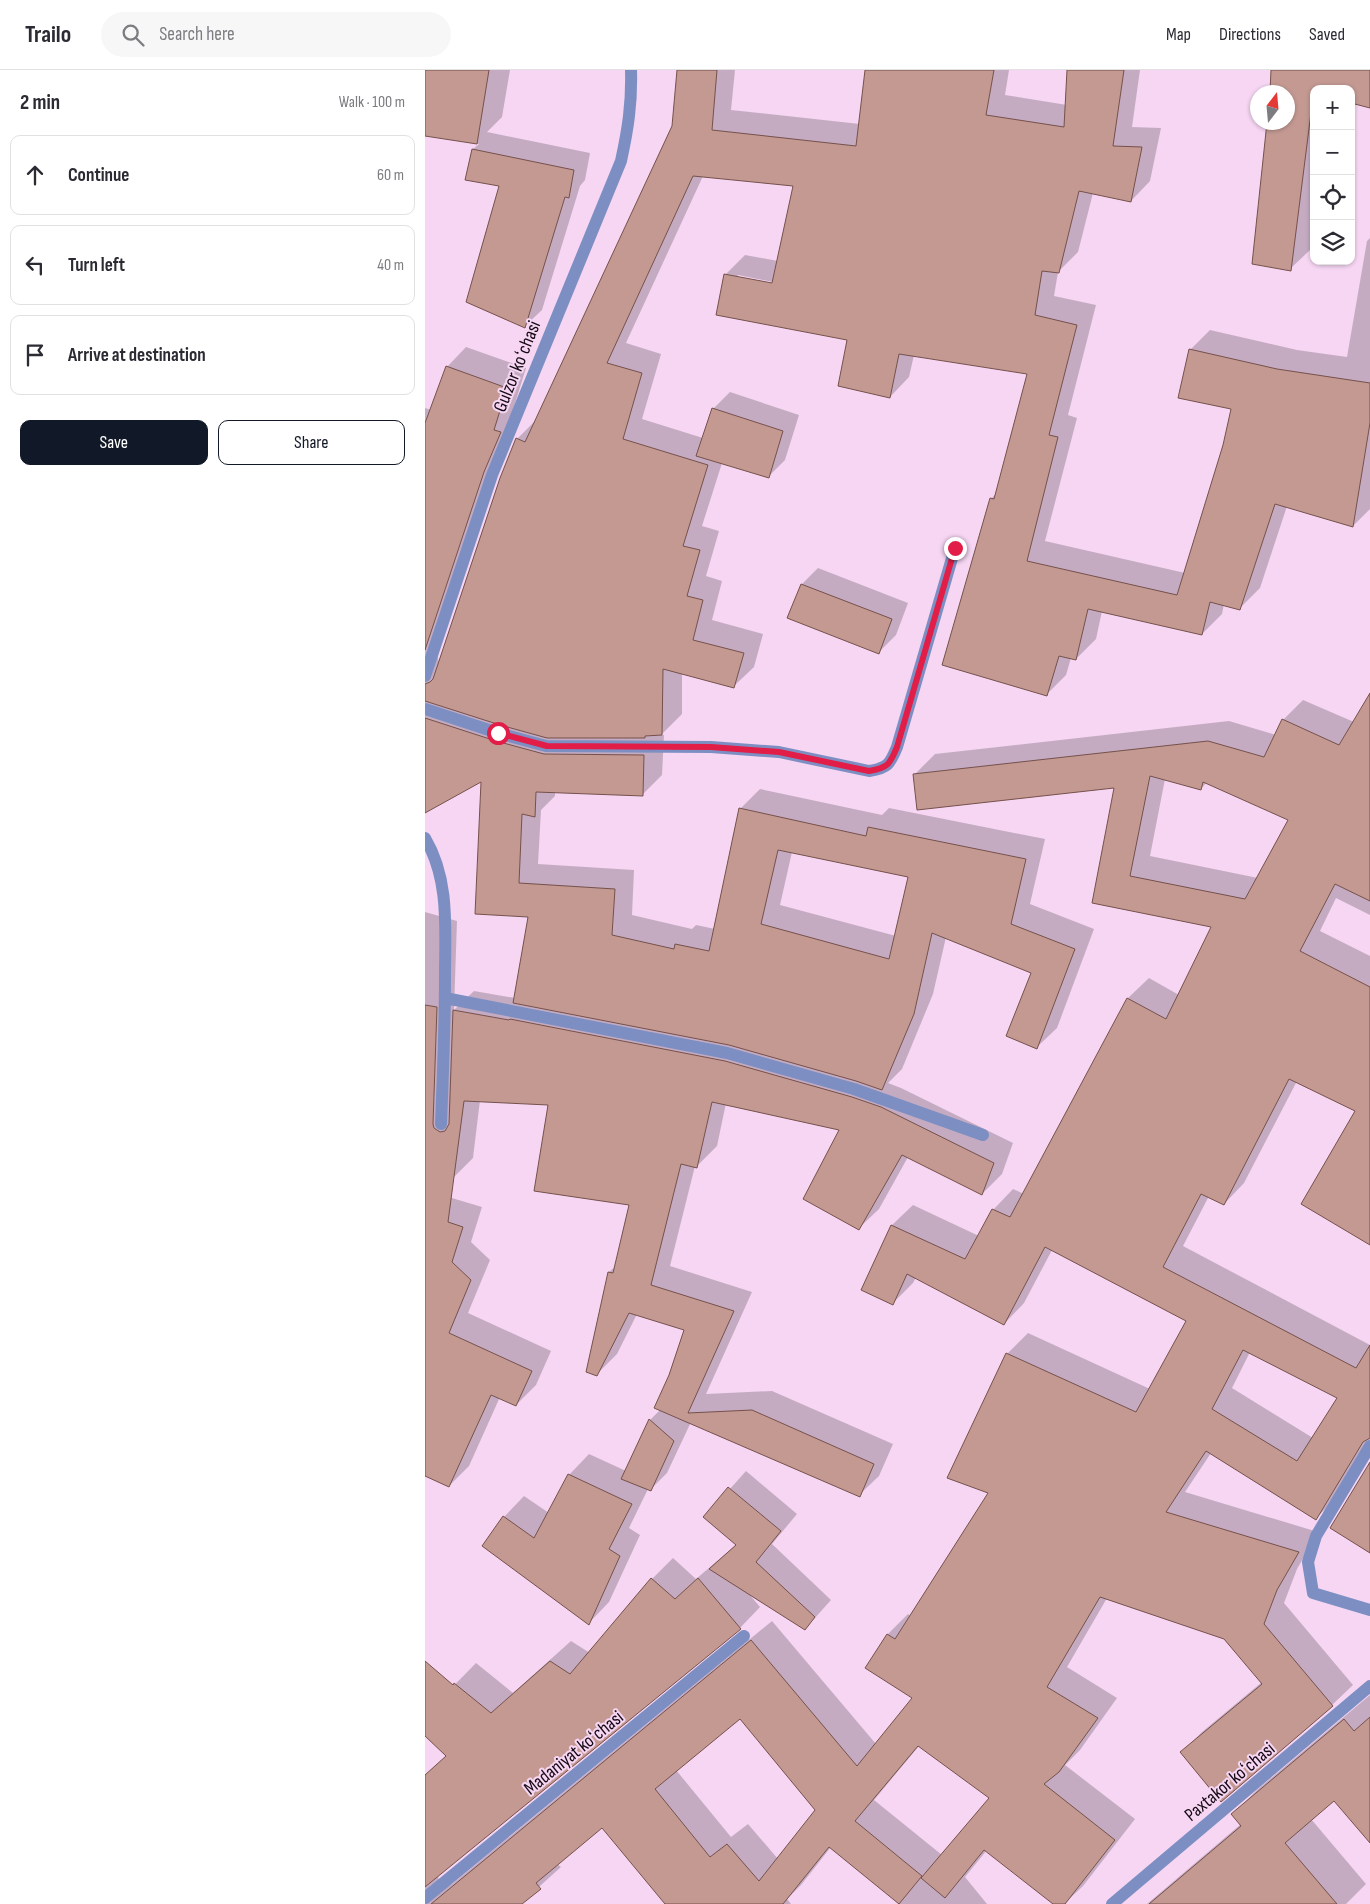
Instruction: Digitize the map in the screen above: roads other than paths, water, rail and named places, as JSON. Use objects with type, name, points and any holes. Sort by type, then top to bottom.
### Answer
[{"type":"street","name":"Gulzor koʻchasi","points":[[425,676],[492,475],[621,162],[631,108],[631,70]]},
{"type":"street","points":[[425,709],[498,733],[547,746],[730,748],[779,752],[869,771],[883,769],[891,761],[897,747],[955,548]]},
{"type":"street","points":[[425,838],[438,867],[445,900],[445,998],[441,1124]]},
{"type":"street","points":[[445,998],[727,1053],[854,1089],[983,1135]]},
{"type":"street","points":[[1370,1446],[1316,1536],[1308,1562],[1313,1593],[1370,1610]]},
{"type":"street","name":"Madaniyat koʻchasi","points":[[425,1898],[744,1636]]},
{"type":"street","name":"Paxtakor koʻchasi","points":[[1112,1904],[1370,1686]]}]
